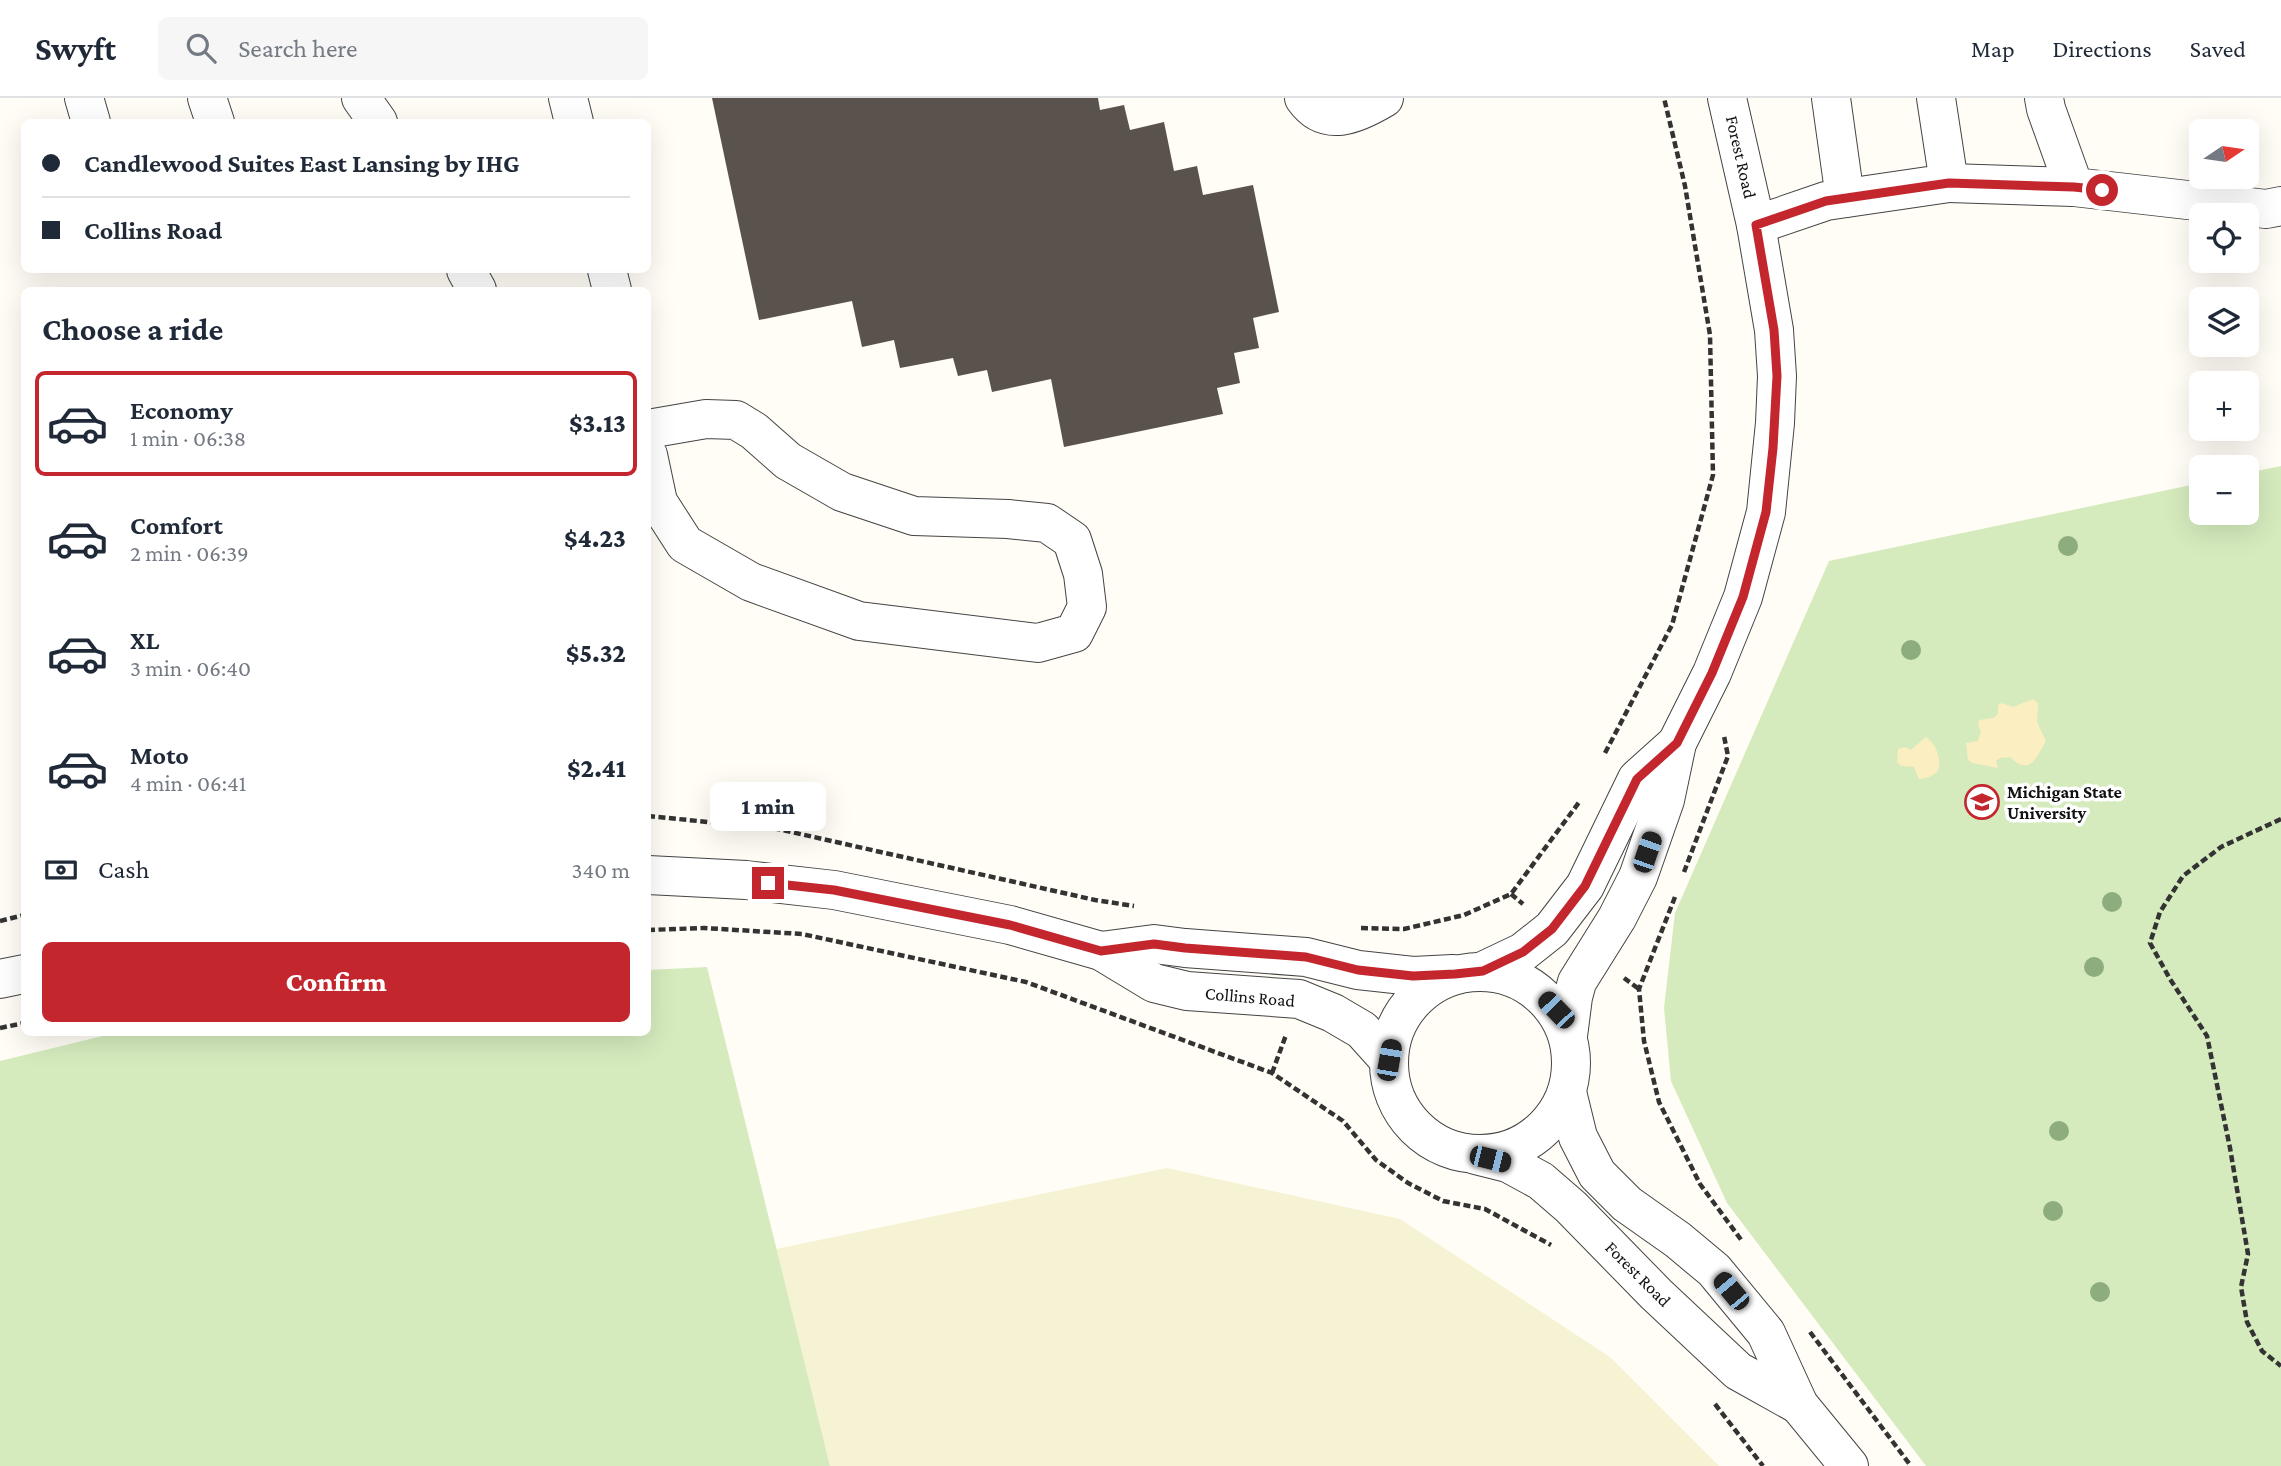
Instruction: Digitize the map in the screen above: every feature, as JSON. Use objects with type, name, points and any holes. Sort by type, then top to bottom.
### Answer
[{"type":"street","points":[[85,98],[89,119]]},
{"type":"street","points":[[207,98],[214,119]]},
{"type":"street","points":[[361,98],[376,119]]},
{"type":"street","points":[[568,98],[573,119]]},
{"type":"street","points":[[1304,98],[1317,111],[1335,118],[1356,112],[1384,98]]},
{"type":"street","name":"Forest Road","points":[[1568,1036],[1577,982],[1617,918],[1638,877],[1665,800],[1677,743],[1712,673],[1743,597],[1766,512],[1777,376],[1774,330],[1756,225],[1727,98]]},
{"type":"street","points":[[1831,98],[1845,198]]},
{"type":"street","points":[[1936,98],[1949,183]]},
{"type":"street","points":[[2043,98],[2074,187]]},
{"type":"street","points":[[1756,225],[1826,201],[1949,183],[2074,187],[2266,209],[2281,206]]},
{"type":"street","points":[[651,428],[706,419],[736,420],[754,431],[788,461],[842,492],[914,516],[1047,523],[1072,540],[1083,573],[1087,607],[1074,633],[1038,643],[859,621],[751,582],[685,544],[658,502],[651,469]]},
{"type":"street","name":"Forest Road","points":[[1469,973],[1523,952],[1552,929],[1585,886],[1637,779],[1677,743]]},
{"type":"street","name":"Collins Road","points":[[651,875],[746,880],[834,890],[1010,925],[1101,951],[1154,983],[1214,993],[1299,999],[1333,1013],[1362,1030],[1389,1060]]},
{"type":"street","name":"Collins Road","points":[[1101,951],[1154,944],[1306,957],[1358,970],[1399,974],[1469,973]]},
{"type":"street","points":[[1469,973],[1511,976],[1536,990],[1556,1010],[1568,1036],[1572,1064],[1567,1092],[1553,1119],[1531,1140],[1502,1152],[1472,1154],[1445,1148],[1421,1134],[1403,1113],[1392,1087],[1389,1060],[1394,1031],[1408,1006],[1429,987],[1469,973]]},
{"type":"street","points":[[0,979],[21,975]]},
{"type":"street","name":"Forest Road","points":[[1567,1092],[1578,1136],[1597,1174],[1628,1204],[1714,1270],[1766,1333],[1799,1405],[1849,1466]]},
{"type":"street","name":"Forest Road","points":[[1472,1154],[1508,1163],[1541,1181],[1571,1207],[1656,1294],[1738,1371],[1799,1405]]},
{"type":"path","points":[[1605,754],[1672,625],[1713,475],[1710,335],[1685,186],[1664,98]]},
{"type":"path","points":[[1684,873],[1728,756],[1724,733]]},
{"type":"path","points":[[1355,928],[1404,929],[1464,915],[1511,894],[1581,800]]},
{"type":"path","points":[[651,816],[778,829],[1095,900],[1134,906]]},
{"type":"path","points":[[2281,819],[2221,847],[2183,876],[2160,912],[2150,943],[2207,1036],[2248,1254],[2241,1287],[2247,1322],[2262,1351],[2281,1366]]},
{"type":"path","points":[[1679,886],[1639,989],[1644,1041],[1659,1102],[1700,1184],[1748,1249]]},
{"type":"path","points":[[0,921],[21,916]]},
{"type":"path","points":[[651,930],[704,928],[802,934],[1026,982],[1272,1073],[1343,1121],[1376,1160],[1408,1183],[1443,1201],[1485,1209],[1549,1243],[1559,1252]]},
{"type":"path","points":[[0,1028],[21,1024]]},
{"type":"path","points":[[1272,1073],[1279,1055]]},
{"type":"path","points":[[1805,1325],[1911,1466]]},
{"type":"path","points":[[1713,1403],[1763,1466]]},
{"type":"shaded area","points":[[1167,1168],[1400,1219],[1610,1357],[1719,1466],[830,1466],[776,1249]]},
{"type":"green space","points":[[2281,466],[2281,1466],[1926,1466],[1727,1203],[1671,1081],[1664,1008],[1675,913],[1829,561],[2189,486],[2189,525],[2259,525],[2259,471]]},
{"type":"green space","points":[[707,967],[830,1466],[0,1466],[0,1061],[103,1036],[651,1036],[651,970]]},
{"type":"sand","points":[[2033,699],[2038,703],[2037,722],[2046,741],[2032,763],[2023,765],[2010,757],[2000,758],[1996,761],[1998,768],[1968,760],[1966,743],[1978,741],[1981,731],[1979,720],[1994,718],[1998,714],[1998,705],[2002,703],[2013,707]]},
{"type":"sand","points":[[1926,737],[1936,748],[1939,764],[1936,773],[1919,779],[1914,767],[1901,766],[1897,762],[1898,749],[1905,747],[1911,750]]},
{"type":"building","points":[[712,98],[1098,98],[1100,110],[1124,105],[1130,130],[1164,122],[1174,171],[1197,166],[1203,195],[1253,185],[1279,312],[1253,318],[1259,348],[1234,353],[1240,383],[1217,388],[1223,414],[1064,447],[1051,379],[992,392],[987,370],[958,376],[953,358],[900,368],[894,340],[862,347],[852,301],[759,320]]},
{"type":"place","name":"Michigan State University","points":[[1982,802]]},
{"type":"route","points":[[768,883],[834,890],[1010,925],[1101,951],[1154,944],[1306,957],[1358,970],[1413,976],[1483,971],[1523,952],[1552,929],[1585,886],[1637,779],[1677,743],[1712,673],[1743,597],[1766,512],[1777,376],[1774,330],[1756,225],[1826,201],[1949,183],[2102,190]]}]
